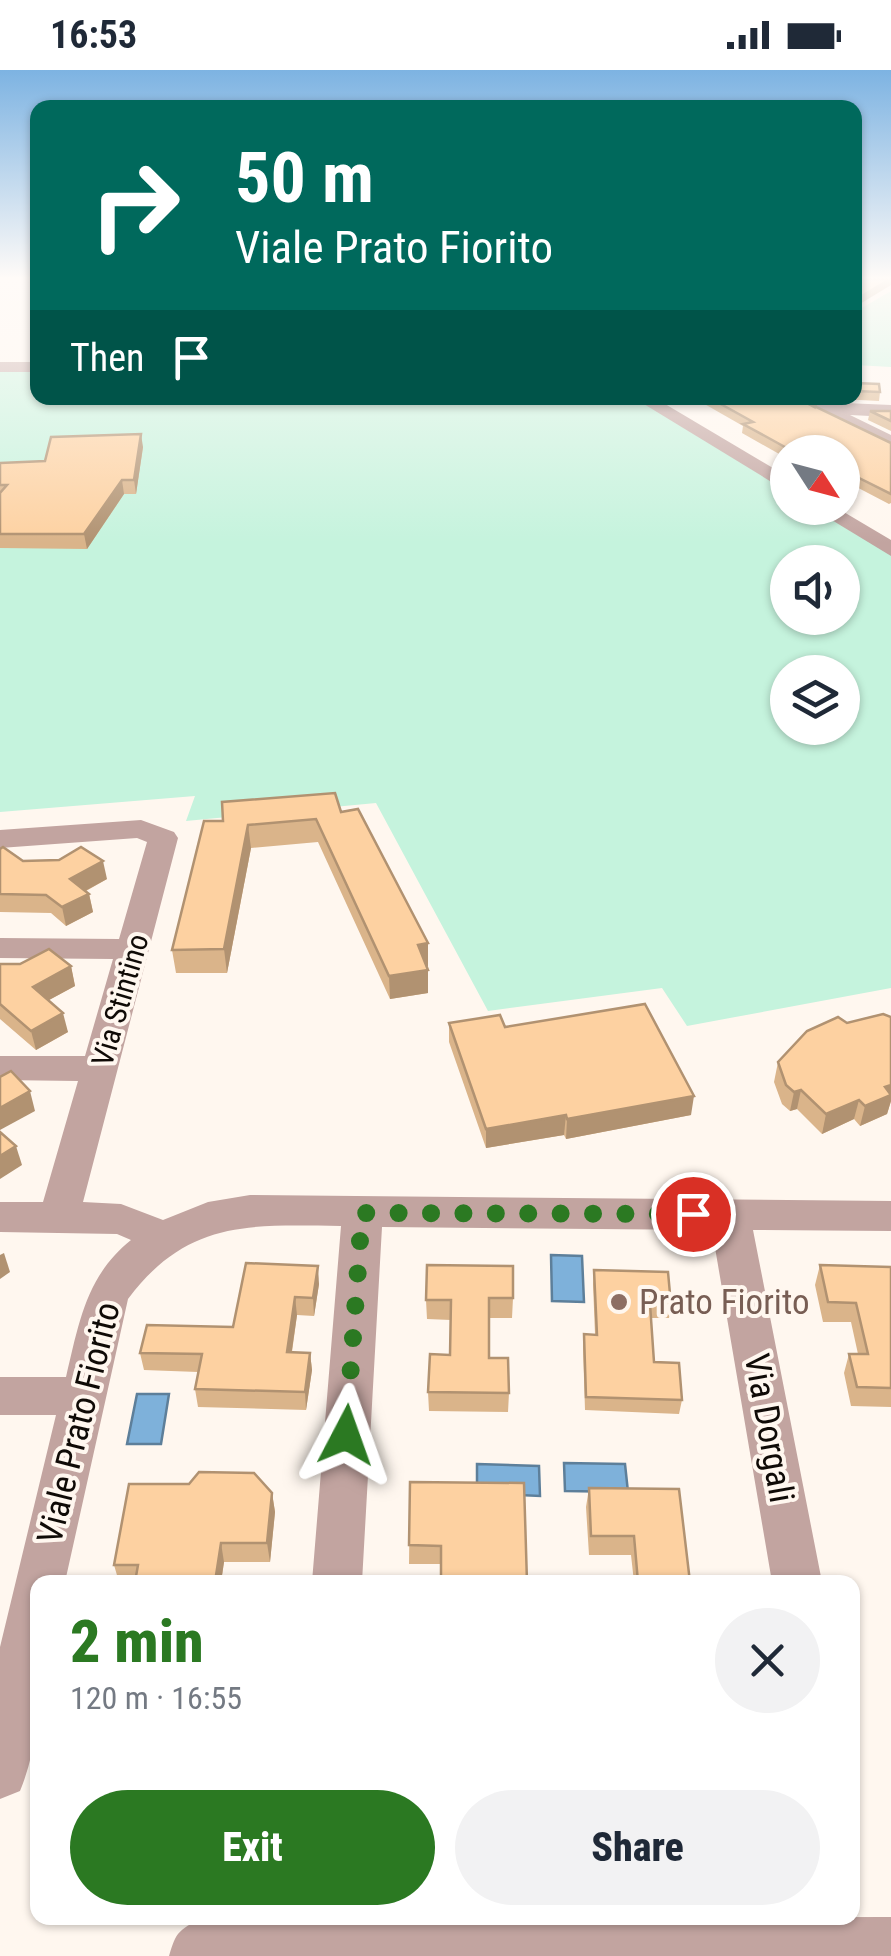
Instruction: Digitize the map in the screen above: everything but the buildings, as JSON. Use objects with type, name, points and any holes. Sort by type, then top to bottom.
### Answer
[{"type":"street","points":[[655,405],[770,475]]},
{"type":"street","points":[[891,411],[822,408],[891,443]]},
{"type":"street","points":[[879,525],[891,549]]},
{"type":"street","name":"Via Stintino","points":[[0,840],[141,829],[161,834],[164,845],[59,1217]]},
{"type":"street","points":[[0,948],[134,949]]},
{"type":"street","points":[[0,1068],[101,1069]]},
{"type":"street","name":"Viale Prato Fiorito","points":[[42,1575],[108,1294],[140,1255],[164,1236],[208,1217],[240,1211],[891,1216]]},
{"type":"street","points":[[336,1575],[362,1213]]},
{"type":"street","name":"Via Dorgali","points":[[730,1215],[796,1575]]},
{"type":"street","points":[[0,1217],[121,1219],[164,1236]]},
{"type":"street","points":[[0,1396],[82,1396]]},
{"type":"street","points":[[0,1771],[22,1620]]},
{"type":"street","points":[[199,1956],[226,1939],[245,1940],[267,1956]]},
{"type":"street","points":[[285,1956],[304,1944],[891,1946]]},
{"type":"green space","points":[[30,369],[30,405],[654,405],[770,476],[770,525],[851,525],[891,549],[891,988],[687,1026],[662,988],[488,1011],[376,803],[186,821],[195,796],[0,812],[0,370]]},
{"type":"water","points":[[551,1255],[582,1256],[584,1302],[552,1301]]},
{"type":"water","points":[[137,1394],[169,1394],[161,1444],[127,1444]]},
{"type":"water","points":[[564,1463],[625,1464],[628,1492],[565,1491]]},
{"type":"water","points":[[477,1464],[539,1466],[540,1496],[477,1493]]},
{"type":"place","name":"Prato Fiorito","points":[[619,1302]]},
{"type":"route","points":[[346,1435],[362,1213],[693,1214]]}]
